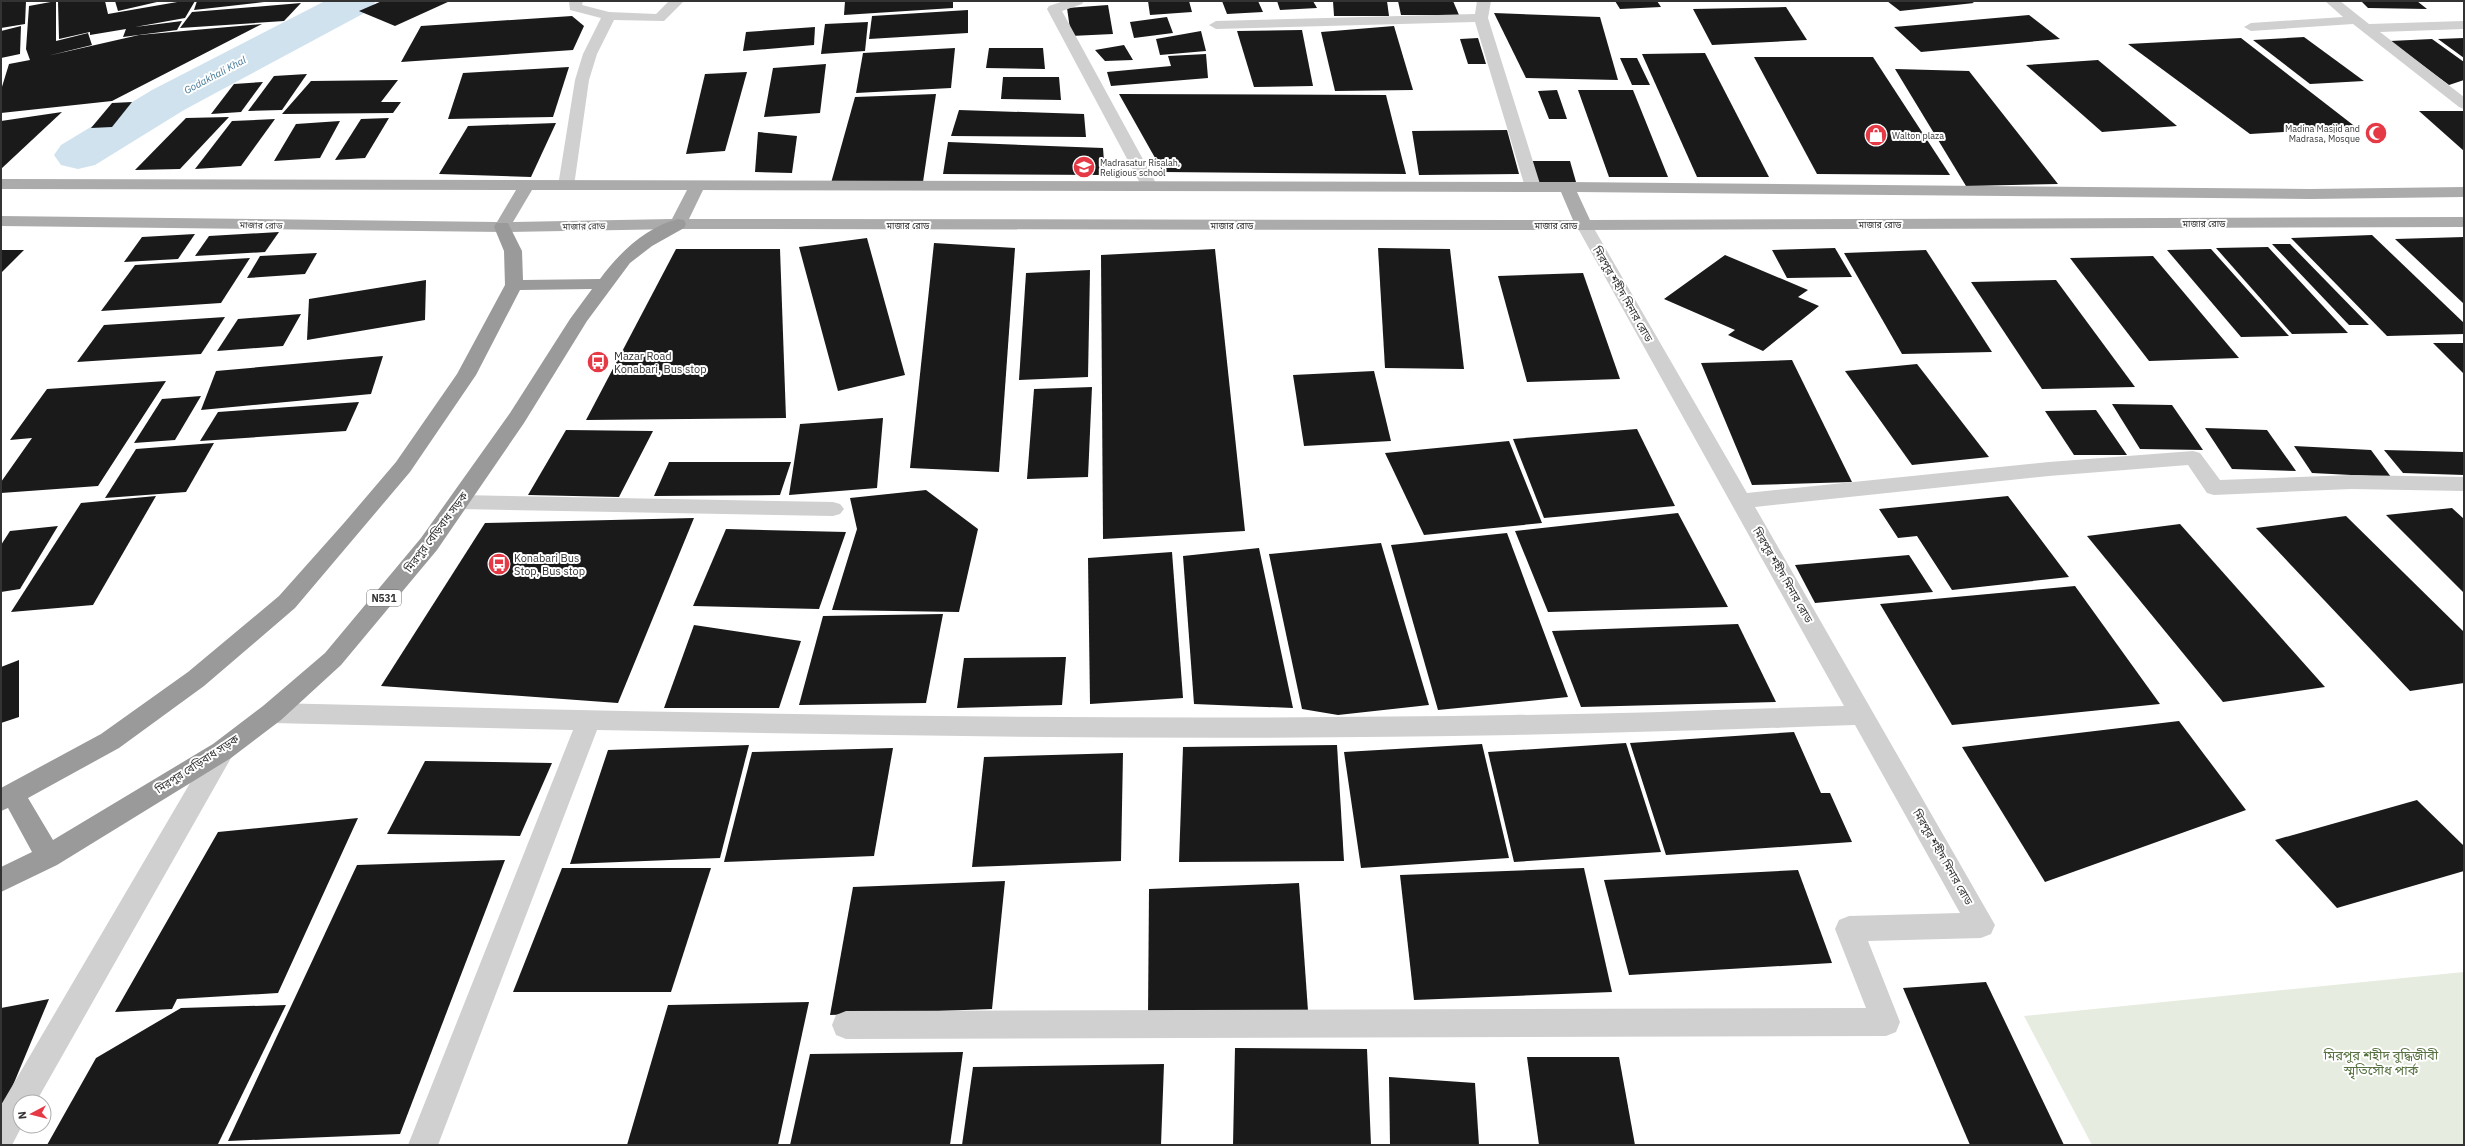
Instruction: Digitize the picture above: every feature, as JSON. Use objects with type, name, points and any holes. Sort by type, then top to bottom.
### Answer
[{"type":"highway","name":"মিরপুর বেড়িবাধ সড়ক","points":[[1,880],[48,857],[222,751],[272,713],[333,659],[429,544],[517,418],[579,320],[624,259],[646,242],[678,224]]},
{"type":"highway","points":[[48,857],[7,797],[110,741],[196,678],[287,602],[403,467],[466,375],[514,285],[513,251],[502,227]]},
{"type":"highway","points":[[514,285],[606,284]]},
{"type":"main road","points":[[1,184],[526,186],[1149,185],[1567,187],[2310,194],[2464,192]]},
{"type":"main road","points":[[502,227],[526,186]]},
{"type":"main road","points":[[678,224],[697,186]]},
{"type":"main road","points":[[1567,187],[1584,225]]},
{"type":"main road","name":"মাজার রোড","points":[[1,221],[502,227],[678,224],[1584,225],[2464,222]]},
{"type":"street","points":[[576,1],[575,7],[609,16],[659,18],[677,1]]},
{"type":"street","points":[[1077,1],[1054,9],[1149,185]]},
{"type":"street","points":[[1484,1],[1481,18],[1533,187]]},
{"type":"street","points":[[2332,1],[2464,104]]},
{"type":"street","points":[[566,186],[582,80],[590,54],[609,16]]},
{"type":"street","points":[[1216,25],[1481,18]]},
{"type":"street","points":[[2251,27],[2361,24],[2464,24]]},
{"type":"street","name":"মিরপুর শহীদ মিনার রোড","points":[[846,1025],[1886,1022],[1849,929],[1981,925],[1584,225]]},
{"type":"street","points":[[1741,502],[2049,469],[2193,458],[2214,488],[2351,482],[2464,484]]},
{"type":"street","points":[[459,502],[833,509]]},
{"type":"street","points":[[272,713],[589,721],[1078,727],[1464,726],[1862,715]]},
{"type":"street","points":[[423,1145],[589,721]]},
{"type":"street","points":[[1,1134],[222,751]]},
{"type":"green space","name":"মিরপুর শহীদ বুদ্ধিজীবী স্মৃতিসৌধ পার্ক","points":[[2464,972],[2464,1145],[2092,1145],[2024,1016]]},
{"type":"building","points":[[1,1],[26,1],[25,24],[1,28]]},
{"type":"building","points":[[56,1],[56,41],[88,33],[92,45],[47,56],[139,35],[262,24],[112,101],[1,113],[1,90],[9,64],[30,60],[26,49],[29,6]]},
{"type":"building","points":[[58,1],[105,1],[108,14],[183,1],[195,1],[185,18],[135,27],[182,21],[177,30],[123,37],[126,29],[90,35],[90,32],[59,39]]},
{"type":"building","points":[[115,1],[157,1],[157,2],[118,11]]},
{"type":"building","points":[[197,1],[264,2],[194,10]]},
{"type":"building","points":[[382,1],[450,1],[395,26],[359,11]]},
{"type":"building","points":[[845,1],[953,1],[953,8],[844,15]]},
{"type":"building","points":[[1148,1],[1189,1],[1192,12],[1150,15]]},
{"type":"building","points":[[1222,1],[1258,1],[1263,12],[1227,14]]},
{"type":"building","points":[[1277,1],[1313,1],[1317,8],[1280,10]]},
{"type":"building","points":[[1333,1],[1387,1],[1389,16],[1334,16]]},
{"type":"building","points":[[1398,1],[1453,1],[1459,15],[1401,15]]},
{"type":"building","points":[[1615,1],[1657,1],[1661,7],[1620,9]]},
{"type":"building","points":[[1887,1],[1971,1],[1974,3],[1900,11]]},
{"type":"building","points":[[2361,1],[2417,1],[2427,9],[2368,8]]},
{"type":"building","points":[[301,3],[284,21],[180,28],[192,12]]},
{"type":"building","points":[[1108,5],[1113,34],[1071,36],[1067,8]]},
{"type":"building","points":[[1786,7],[1807,40],[1712,45],[1693,9]]},
{"type":"building","points":[[968,10],[968,33],[869,39],[872,16]]},
{"type":"building","points":[[1494,13],[1600,17],[1618,80],[1526,78]]},
{"type":"building","points":[[2029,15],[2060,39],[1921,52],[1894,27]]},
{"type":"building","points":[[572,16],[584,26],[573,50],[401,62],[421,26]]},
{"type":"building","points":[[1167,17],[1173,33],[1134,38],[1130,22]]},
{"type":"building","points":[[868,22],[865,51],[821,54],[825,24]]},
{"type":"building","points":[[21,26],[20,54],[1,58],[1,31]]},
{"type":"building","points":[[1394,26],[1413,90],[1335,91],[1321,32]]},
{"type":"building","points":[[815,27],[814,45],[743,51],[746,32]]},
{"type":"building","points":[[1302,30],[1313,86],[1254,87],[1237,31]]},
{"type":"building","points":[[1201,31],[1206,51],[1160,55],[1156,39]]},
{"type":"building","points":[[2304,37],[2364,81],[2310,84],[2253,40]]},
{"type":"building","points":[[1478,38],[1486,64],[1468,64],[1460,39]]},
{"type":"building","points":[[2241,38],[2357,128],[2250,134],[2128,44]]},
{"type":"building","points":[[2464,38],[2464,58],[2438,39]]},
{"type":"building","points":[[2432,39],[2464,62],[2464,80],[2449,85],[2390,41]]},
{"type":"building","points":[[1124,45],[1133,60],[1105,61],[1095,50]]},
{"type":"building","points":[[955,48],[951,88],[856,93],[863,53]]},
{"type":"building","points":[[989,48],[1043,48],[1045,69],[986,68]]},
{"type":"building","points":[[1705,53],[1769,177],[1697,177],[1642,54]]},
{"type":"building","points":[[1206,54],[1208,78],[1111,86],[1107,72],[1171,66],[1168,56]]},
{"type":"building","points":[[1754,57],[1873,57],[1950,175],[1817,174]]},
{"type":"building","points":[[1620,58],[1637,58],[1650,85],[1632,85]]},
{"type":"building","points":[[2098,60],[2177,126],[2102,132],[2026,65]]},
{"type":"building","points":[[826,64],[820,113],[764,117],[773,68]]},
{"type":"building","points":[[569,67],[553,117],[448,119],[463,73]]},
{"type":"building","points":[[1895,69],[1969,71],[2058,184],[1966,186]]},
{"type":"building","points":[[747,72],[725,151],[686,154],[705,74]]},
{"type":"building","points":[[307,74],[282,110],[248,111],[274,76]]},
{"type":"building","points":[[1003,77],[1059,77],[1061,100],[1001,99]]},
{"type":"building","points":[[398,80],[381,102],[401,102],[393,113],[282,114],[311,81]]},
{"type":"building","points":[[263,82],[241,112],[211,114],[234,84]]},
{"type":"building","points":[[1557,90],[1567,119],[1549,119],[1538,91]]},
{"type":"building","points":[[1578,90],[1633,90],[1668,177],[1609,177]]},
{"type":"building","points":[[936,94],[923,182],[831,183],[855,97]]},
{"type":"building","points":[[1119,94],[1386,95],[1406,174],[1163,172]]},
{"type":"building","points":[[132,102],[112,127],[91,128],[112,103]]},
{"type":"building","points":[[959,110],[1084,114],[1086,137],[951,136]]},
{"type":"building","points":[[2419,111],[2464,111],[2464,151]]},
{"type":"building","points":[[62,112],[1,169],[1,121]]},
{"type":"building","points":[[229,117],[180,169],[135,170],[186,118]]},
{"type":"building","points":[[389,118],[365,158],[335,160],[361,119]]},
{"type":"building","points":[[275,119],[241,166],[195,169],[232,121]]},
{"type":"building","points":[[340,121],[320,158],[274,161],[296,124]]},
{"type":"building","points":[[556,123],[531,177],[439,174],[468,126]]},
{"type":"building","points":[[1507,130],[1519,174],[1419,175],[1412,131]]},
{"type":"building","points":[[758,132],[797,136],[792,173],[755,172]]},
{"type":"building","points":[[948,142],[1103,148],[1105,175],[943,174]]},
{"type":"building","points":[[1532,161],[1570,161],[1576,182],[1538,182]]},
{"type":"building","points":[[279,232],[265,252],[195,256],[209,236]]},
{"type":"building","points":[[195,234],[178,259],[124,262],[142,237]]},
{"type":"building","points":[[2372,235],[2464,323],[2464,334],[2387,336],[2291,238]]},
{"type":"building","points":[[2464,237],[2464,304],[2395,239]]},
{"type":"building","points":[[867,238],[905,375],[838,391],[799,247]]},
{"type":"building","points":[[934,243],[1015,248],[999,472],[910,468]]},
{"type":"building","points":[[2272,244],[2290,244],[2369,325],[2349,325]]},
{"type":"building","points":[[2268,247],[2348,333],[2292,334],[2216,248]]},
{"type":"building","points":[[1378,248],[1450,249],[1464,369],[1385,368]]},
{"type":"building","points":[[1835,248],[1852,277],[1787,278],[1772,250]]},
{"type":"building","points":[[676,249],[780,249],[786,418],[586,420]]},
{"type":"building","points":[[1215,249],[1245,531],[1103,539],[1101,255]]},
{"type":"building","points":[[2211,249],[2289,336],[2241,337],[2167,250]]},
{"type":"building","points":[[1,250],[24,250],[1,273]]},
{"type":"building","points":[[1926,250],[1992,352],[1902,354],[1844,253]]},
{"type":"building","points":[[317,253],[305,274],[247,278],[260,256]]},
{"type":"building","points":[[1725,255],[1808,290],[1798,297],[1819,306],[1763,351],[1728,335],[1735,330],[1664,299]]},
{"type":"building","points":[[2153,256],[2239,358],[2149,361],[2070,258]]},
{"type":"building","points":[[250,258],[221,303],[101,311],[135,265]]},
{"type":"building","points":[[1090,270],[1088,377],[1019,380],[1026,273]]},
{"type":"building","points":[[1583,273],[1620,379],[1527,382],[1498,276]]},
{"type":"building","points":[[426,280],[425,320],[307,340],[309,299]]},
{"type":"building","points":[[2056,280],[2135,387],[2042,389],[1971,282]]},
{"type":"building","points":[[301,314],[283,346],[217,351],[238,319]]},
{"type":"building","points":[[225,317],[201,354],[77,362],[104,325]]},
{"type":"building","points":[[2433,343],[2464,343],[2464,374]]},
{"type":"building","points":[[383,356],[371,394],[201,410],[216,371]]},
{"type":"building","points":[[1792,360],[1852,482],[1752,485],[1701,363]]},
{"type":"building","points":[[1917,364],[1989,457],[1912,465],[1845,371]]},
{"type":"building","points":[[1374,371],[1391,441],[1304,446],[1293,375]]},
{"type":"building","points":[[166,381],[98,486],[1,493],[1,482],[32,438],[10,440],[47,389]]},
{"type":"building","points":[[1092,387],[1088,477],[1027,479],[1034,389]]},
{"type":"building","points":[[201,396],[175,440],[134,443],[162,399]]},
{"type":"building","points":[[359,402],[346,431],[200,441],[218,412]]},
{"type":"building","points":[[2112,404],[2172,405],[2203,450],[2140,449]]},
{"type":"building","points":[[2096,410],[2127,455],[2074,455],[2045,411]]},
{"type":"building","points":[[883,418],[877,488],[789,495],[800,424]]},
{"type":"building","points":[[2205,428],[2267,430],[2296,471],[2232,469]]},
{"type":"building","points":[[1637,429],[1675,506],[1544,518],[1513,439]]},
{"type":"building","points":[[566,430],[653,431],[619,497],[528,495]]},
{"type":"building","points":[[1509,441],[1542,523],[1424,535],[1385,453]]},
{"type":"building","points":[[214,443],[186,492],[105,498],[136,449]]},
{"type":"building","points":[[2294,446],[2371,450],[2391,477],[2312,473]]},
{"type":"building","points":[[2384,450],[2464,452],[2464,475],[2403,473]]},
{"type":"building","points":[[669,462],[791,462],[780,495],[654,496]]},
{"type":"building","points":[[926,490],[978,529],[959,612],[832,610],[857,529],[850,498]]},
{"type":"building","points":[[156,496],[93,605],[11,612],[81,503]]},
{"type":"building","points":[[2008,496],[2069,577],[1952,590],[1917,536],[1898,538],[1879,509]]},
{"type":"building","points":[[2452,508],[2464,519],[2464,593],[2386,515]]},
{"type":"building","points":[[1678,513],[1728,607],[1548,612],[1515,531]]},
{"type":"building","points":[[2346,516],[2464,632],[2464,683],[2410,691],[2256,528]]},
{"type":"building","points":[[694,518],[618,703],[381,686],[485,523]]},
{"type":"building","points":[[2180,524],[2325,687],[2223,702],[2087,536]]},
{"type":"building","points":[[58,526],[20,589],[1,592],[1,545],[10,531]]},
{"type":"building","points":[[726,529],[846,532],[819,609],[693,606]]},
{"type":"building","points":[[1507,533],[1568,697],[1438,710],[1391,545]]},
{"type":"building","points":[[1381,543],[1429,705],[1338,715],[1302,709],[1269,554]]},
{"type":"building","points":[[1259,548],[1293,708],[1194,704],[1183,556]]},
{"type":"building","points":[[1172,552],[1183,698],[1090,704],[1088,558]]},
{"type":"building","points":[[1909,555],[1933,592],[1815,603],[1795,565]]},
{"type":"building","points":[[2075,586],[2160,704],[1952,725],[1880,604]]},
{"type":"building","points":[[943,614],[926,703],[799,705],[823,616]]},
{"type":"building","points":[[1738,624],[1776,702],[1581,707],[1552,631]]},
{"type":"building","points":[[694,625],[801,641],[779,708],[664,708]]},
{"type":"building","points":[[1066,657],[1062,705],[957,708],[964,658]]},
{"type":"building","points":[[19,660],[19,717],[1,723],[1,667]]},
{"type":"building","points":[[2179,721],[2246,810],[2045,882],[1962,747]]},
{"type":"building","points":[[1794,732],[1821,793],[1830,793],[1852,842],[1666,855],[1630,743]]},
{"type":"building","points":[[1626,743],[1661,852],[1514,862],[1488,752]]},
{"type":"building","points":[[1482,744],[1509,858],[1361,868],[1344,752]]},
{"type":"building","points":[[749,745],[720,858],[570,864],[608,750]]},
{"type":"building","points":[[1337,745],[1344,861],[1179,862],[1183,747]]},
{"type":"building","points":[[893,748],[874,856],[724,862],[752,752]]},
{"type":"building","points":[[1123,753],[1121,861],[972,867],[984,757]]},
{"type":"building","points":[[425,761],[552,763],[520,836],[387,834]]},
{"type":"building","points":[[2417,800],[2464,846],[2464,871],[2337,908],[2275,840]]},
{"type":"building","points":[[358,818],[278,993],[177,999],[172,1009],[115,1012],[218,832]]},
{"type":"building","points":[[505,860],[400,1134],[228,1141],[357,865]]},
{"type":"building","points":[[562,868],[711,868],[671,992],[513,992]]},
{"type":"building","points":[[1584,868],[1612,992],[1414,1000],[1400,875]]},
{"type":"building","points":[[1798,870],[1832,963],[1629,975],[1604,880]]},
{"type":"building","points":[[1005,881],[992,1009],[830,1015],[853,887]]},
{"type":"building","points":[[1299,883],[1308,1011],[1148,1018],[1149,889]]},
{"type":"building","points":[[1986,982],[2064,1145],[1970,1145],[1903,988]]},
{"type":"building","points":[[49,999],[1,1114],[1,1008]]},
{"type":"building","points":[[809,1002],[778,1145],[627,1145],[668,1005]]},
{"type":"building","points":[[286,1005],[218,1144],[47,1145],[96,1058],[181,1008]]},
{"type":"building","points":[[1235,1048],[1367,1049],[1371,1145],[1233,1145]]},
{"type":"building","points":[[963,1052],[950,1145],[790,1145],[810,1054]]},
{"type":"building","points":[[1527,1057],[1619,1057],[1635,1145],[1539,1145]]},
{"type":"building","points":[[1164,1064],[1161,1145],[962,1145],[973,1067]]},
{"type":"building","points":[[1389,1077],[1475,1083],[1479,1145],[1390,1145]]},
{"type":"waterway","name":"Godakhali Khal","points":[[78,155],[168,100],[356,1]]},
{"type":"place","name":"Madina Masjid and Madrasa, Mosque","points":[[2376,133]]},
{"type":"place","name":"Walton plaza","points":[[1876,135]]},
{"type":"place","name":"Madrasatur Risalah, Religious school","points":[[1084,167]]},
{"type":"place","name":"Mazar Road Konabari, Bus stop","points":[[598,362]]},
{"type":"place","name":"Konabari Bus Stop, Bus stop","points":[[499,564]]}]
